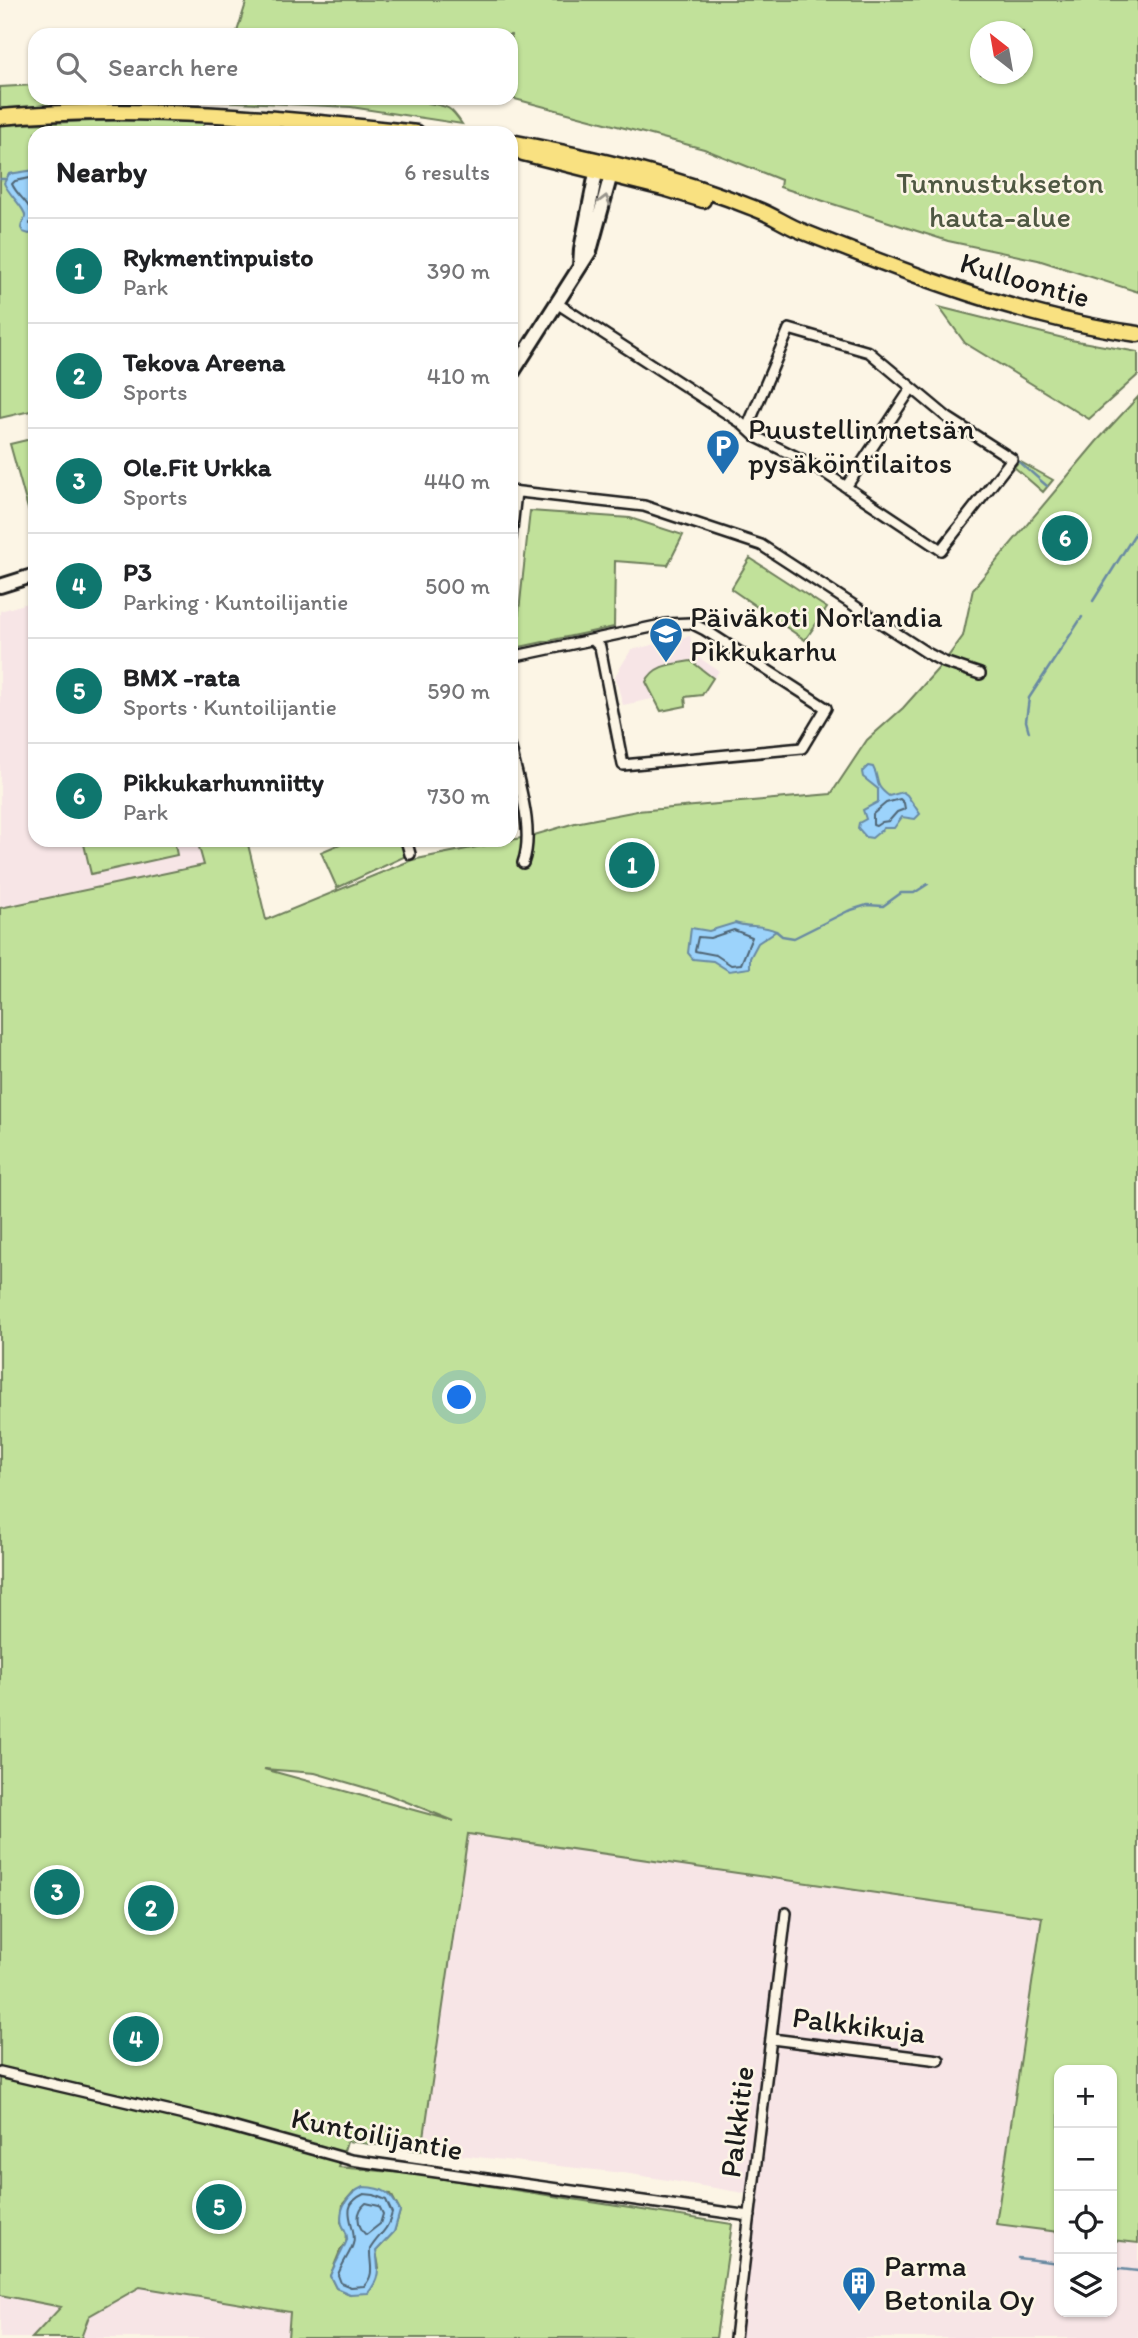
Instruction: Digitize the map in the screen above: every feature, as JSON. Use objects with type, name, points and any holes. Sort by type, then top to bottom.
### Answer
[{"type":"main road","points":[[0,117],[112,112],[219,114],[344,126]]},
{"type":"main road","name":"Kulloontie","points":[[518,144],[613,169],[756,218],[782,223],[1028,312],[1138,334]]},
{"type":"main road","name":"Kulloontie","points":[[518,151],[598,165]]},
{"type":"street","points":[[580,270],[581,249],[598,165]]},
{"type":"street","points":[[518,364],[590,251],[613,169]]},
{"type":"street","points":[[558,304],[747,428],[756,438],[813,465],[941,550],[1012,459],[949,419],[869,352],[789,329],[747,428]]},
{"type":"street","points":[[846,486],[911,389]]},
{"type":"street","points":[[518,492],[626,502],[761,545],[926,653],[980,674]]},
{"type":"street","points":[[0,586],[28,577]]},
{"type":"street","points":[[518,656],[666,624],[691,623],[705,629],[826,708],[802,748],[623,765],[600,647],[594,641]]},
{"type":"street","points":[[518,784],[526,825],[527,845],[523,863]]},
{"type":"street","points":[[408,847],[410,853]]},
{"type":"street","name":"Palkkitie","points":[[735,2338],[786,1913]]},
{"type":"street","name":"Palkkikuja","points":[[772,2039],[939,2060]]},
{"type":"street","name":"Kuntoilijantie","points":[[0,2072],[214,2122],[351,2160],[750,2216]]},
{"type":"shaded area","points":[[28,603],[28,847],[199,847],[204,865],[0,908],[0,611]]},
{"type":"shaded area","name":"Päiväkoti Norlandia Pikkukarhu","points":[[690,636],[695,655],[719,671],[702,695],[655,701],[652,699],[623,705],[615,676],[631,650]]},
{"type":"shaded area","points":[[468,1834],[1042,1917],[997,2223],[1054,2231],[1054,2317],[1117,2317],[1117,2241],[1138,2243],[1138,2338],[740,2338],[756,2195],[631,2174],[422,2151]]},
{"type":"shaded area","points":[[140,2287],[290,2312],[288,2338],[82,2338],[89,2316]]},
{"type":"shaded area","points":[[0,2295],[62,2307],[32,2338],[0,2338]]},
{"type":"green space","name":"Tunnustukseton hauta-alue","points":[[247,0],[1138,0],[1138,292],[1038,260],[948,241],[780,187],[781,180],[704,149],[518,100],[518,28],[238,28]]},
{"type":"green space","points":[[28,85],[28,105],[54,105],[0,109],[0,87]]},
{"type":"green space","points":[[306,105],[440,105],[455,114],[462,124],[351,107]]},
{"type":"green space","points":[[118,120],[206,120],[203,126],[28,126],[28,412],[0,418],[0,125]]},
{"type":"green space","points":[[939,307],[1071,340],[1138,352],[1138,375],[1089,419],[965,343]]},
{"type":"green space","points":[[1138,397],[1138,2243],[1117,2241],[1117,2065],[1054,2065],[1054,2231],[996,2224],[1042,1917],[468,1834],[422,2151],[347,2141],[339,2167],[413,2174],[732,2224],[716,2338],[288,2338],[290,2312],[140,2287],[89,2316],[81,2338],[32,2338],[61,2307],[0,2295],[0,908],[204,865],[199,847],[249,847],[266,920],[412,860],[476,847],[518,847],[518,839],[575,823],[637,811],[831,794],[867,740],[903,708],[963,636],[973,589],[1097,441]],"holes":[[[264,1769],[315,1773],[387,1794],[454,1821]],[[354,2191],[391,2194],[400,2211],[394,2232],[376,2251],[379,2268],[350,2294],[336,2288],[330,2276],[346,2243],[347,2234],[341,2222],[343,2204]]]},
{"type":"green space","points":[[28,440],[28,509],[10,444]]},
{"type":"green space","points":[[1019,461],[1053,480],[1043,492],[1014,467]]},
{"type":"green space","points":[[530,511],[630,518],[683,535],[668,565],[615,561],[614,627],[518,647],[518,621]]},
{"type":"green space","points":[[750,558],[827,608],[805,640],[731,589]]},
{"type":"green space","points":[[691,661],[713,678],[702,695],[685,697],[686,706],[661,711],[646,682],[659,668]]},
{"type":"green space","points":[[85,847],[175,847],[177,855],[91,874]]},
{"type":"green space","points":[[333,847],[405,847],[408,855],[337,888],[321,852]]},
{"type":"water","points":[[28,171],[28,234],[21,228],[25,214],[4,183],[9,174]]},
{"type":"water","points":[[868,766],[873,767],[884,792],[889,796],[903,792],[920,814],[915,819],[902,817],[894,828],[884,828],[872,838],[866,837],[858,828],[859,823],[866,819],[863,810],[878,802],[878,789],[863,777],[862,772]]},
{"type":"water","points":[[735,923],[776,931],[758,943],[750,958],[750,968],[729,971],[713,961],[693,959],[688,953],[691,928],[709,931]]},
{"type":"water","points":[[363,2187],[386,2192],[400,2211],[394,2232],[376,2251],[378,2274],[372,2288],[368,2293],[350,2294],[336,2288],[330,2276],[347,2240],[341,2218],[343,2207],[353,2193]]},
{"type":"waterway","points":[[0,179],[6,179]]},
{"type":"waterway","points":[[1019,462],[1029,471]]},
{"type":"waterway","points":[[1031,472],[1039,479]]},
{"type":"waterway","points":[[1040,480],[1047,486]]},
{"type":"waterway","points":[[1093,601],[1138,529]]},
{"type":"waterway","points":[[1029,732],[1026,721],[1029,698],[1082,617]]},
{"type":"waterway","points":[[776,931],[782,936],[794,938],[848,911],[867,905],[883,906],[901,893],[914,893],[928,884]]},
{"type":"waterway","points":[[1018,2258],[1054,2262]]},
{"type":"waterway","points":[[1117,2269],[1138,2271]]},
{"type":"place","name":"Puustellinmetsän pysäköintilaitos","points":[[723,476]]},
{"type":"place","name":"Pikkukarhunniitty","points":[[1065,538]]},
{"type":"place","name":"Päiväkoti Norlandia Pikkukarhu","points":[[666,664]]},
{"type":"place","name":"Rykmentinpuisto","points":[[632,865]]},
{"type":"place","name":"Ole.Fit Urkka","points":[[57,1892]]},
{"type":"place","name":"Tekova Areena","points":[[151,1908]]},
{"type":"place","name":"P3","points":[[136,2039]]},
{"type":"place","name":"BMX -rata","points":[[219,2207]]},
{"type":"place","name":"Parma Betonila Oy","points":[[859,2313]]}]
